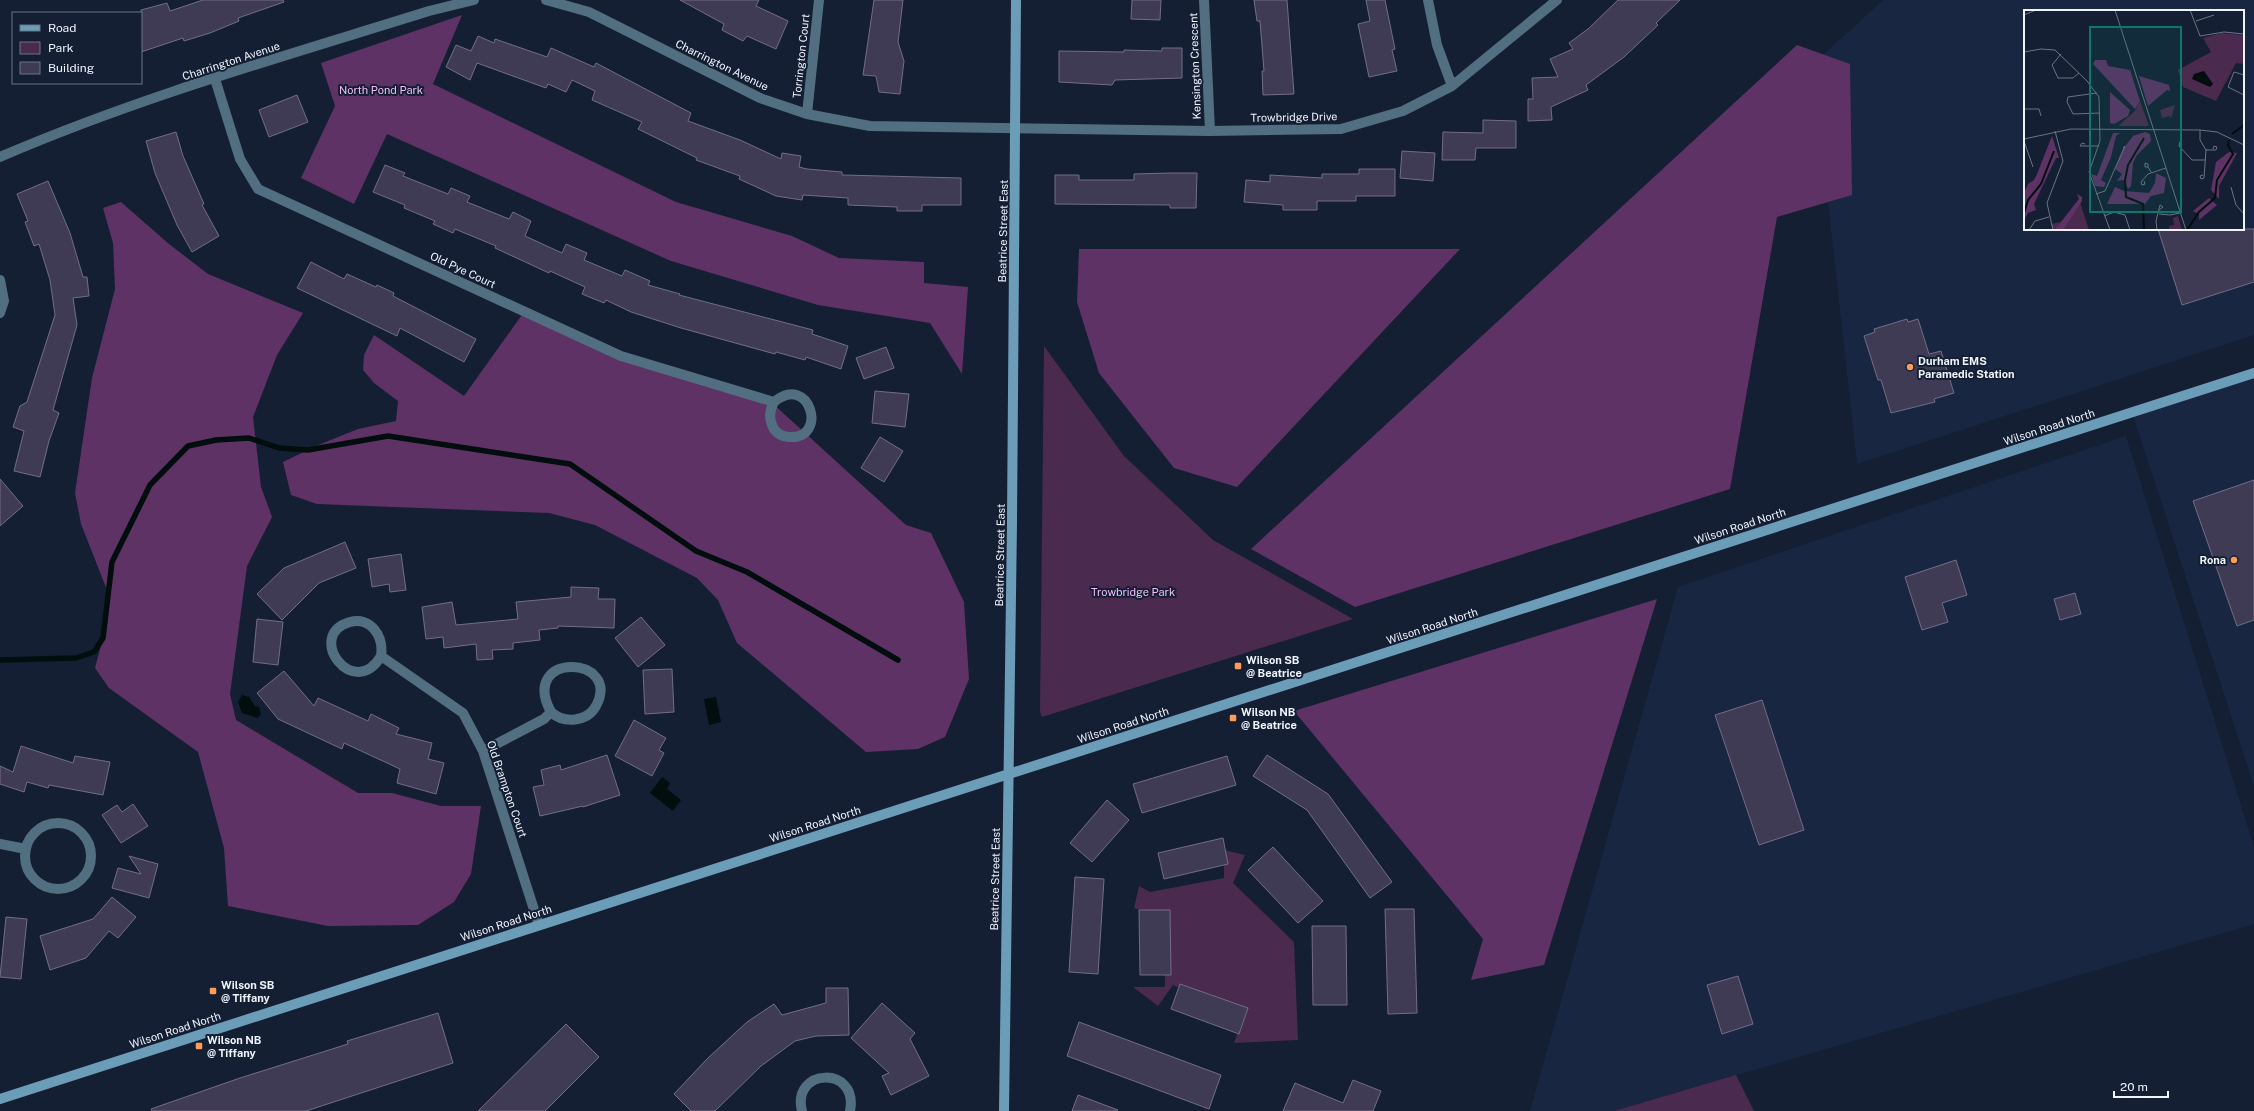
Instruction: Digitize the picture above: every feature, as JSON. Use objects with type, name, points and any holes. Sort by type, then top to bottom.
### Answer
[{"type":"main road","name":"Beatrice Street East","points":[[1004,1111],[1016,128],[1016,0]]},
{"type":"main road","name":"Wilson Road North","points":[[0,1099],[2254,373]]},
{"type":"street","name":"Charrington Avenue","points":[[0,156],[70,127],[215,79],[429,11],[474,0]]},
{"type":"street","name":"Charrington Avenue","points":[[546,0],[589,12],[760,98],[807,114],[870,126],[1016,128]]},
{"type":"street","name":"Torrington Court","points":[[807,114],[819,0]]},
{"type":"street","name":"Kensington Crescent","points":[[1204,0],[1210,131]]},
{"type":"street","points":[[1428,0],[1437,45],[1452,86]]},
{"type":"street","name":"Trowbridge Drive","points":[[1016,128],[1210,131],[1341,129],[1403,112],[1452,86],[1557,0]]},
{"type":"street","name":"Old Pye Court","points":[[215,79],[240,159],[258,189],[622,356],[774,402]]},
{"type":"street","points":[[0,280],[4,301],[0,313]]},
{"type":"street","points":[[790,394],[804,399],[812,411],[811,424],[807,430],[796,437],[782,436],[776,432],[770,420],[770,412],[774,402],[783,396],[790,394]]},
{"type":"street","points":[[359,621],[367,623],[379,635],[382,643],[381,656],[372,666],[364,670],[347,670],[335,660],[332,652],[333,636],[344,624],[359,621]]},
{"type":"street","name":"Old Brampton Court","points":[[381,656],[463,713],[483,751],[539,925]]},
{"type":"street","points":[[570,665],[579,666],[594,676],[598,684],[598,701],[588,715],[571,720],[556,716],[551,712],[545,698],[545,689],[548,680],[553,673],[570,665]]},
{"type":"street","points":[[483,751],[544,719],[551,712]]},
{"type":"street","points":[[58,822],[75,826],[79,830],[87,839],[92,856],[87,873],[75,885],[58,890],[41,885],[28,873],[26,849],[28,839],[41,826],[58,822]]},
{"type":"street","points":[[0,844],[26,849]]},
{"type":"street","points":[[802,1111],[800,1103],[804,1088],[817,1078],[824,1077],[839,1081],[846,1087],[850,1094],[850,1111]]},
{"type":"shaded area","points":[[1883,0],[2254,0],[2254,335],[1857,464],[1828,202],[1800,76]]},
{"type":"shaded area","points":[[2254,373],[2254,786],[2132,412]]},
{"type":"shaded area","points":[[2126,436],[2254,847],[2254,924],[1614,1111],[1530,1111],[1678,587]]},
{"type":"shaded area","points":[[242,695],[249,697],[255,706],[259,707],[261,714],[258,718],[242,713],[238,702]]},
{"type":"shaded area","points":[[716,697],[721,722],[709,725],[704,699]]},
{"type":"shaded area","points":[[662,777],[670,783],[667,789],[681,800],[673,811],[650,793]]},
{"type":"green space","name":"North Pond Park","points":[[462,15],[433,84],[676,202],[792,236],[839,258],[924,262],[924,283],[968,287],[962,374],[930,323],[818,305],[671,261],[387,134],[354,204],[301,178],[335,106],[321,63]]},
{"type":"green space","points":[[1797,45],[1850,64],[1852,195],[1777,217],[1730,489],[1355,607],[1251,549]]},
{"type":"green space","points":[[121,202],[169,244],[208,274],[303,313],[277,355],[253,417],[261,487],[272,517],[247,566],[230,694],[236,720],[358,793],[392,793],[441,806],[481,806],[471,874],[454,902],[418,925],[328,926],[228,906],[224,848],[198,752],[109,688],[95,668],[107,623],[107,590],[81,524],[75,493],[92,378],[115,289],[113,243],[103,208]]},
{"type":"green space","points":[[1079,249],[1460,249],[1237,487],[1174,468],[1099,373],[1077,302]]},
{"type":"green space","points":[[524,312],[613,354],[771,402],[906,525],[931,533],[964,602],[969,679],[945,737],[918,749],[866,752],[737,643],[718,600],[697,578],[595,525],[549,513],[317,504],[291,495],[283,462],[316,446],[358,429],[396,421],[398,401],[374,383],[363,370],[364,355],[374,335],[464,396]]},
{"type":"green space","name":"Trowbridge Park","points":[[1044,346],[1124,456],[1213,540],[1353,619],[1042,717],[1040,712]]},
{"type":"green space","points":[[1657,599],[1544,965],[1471,980],[1483,939],[1294,711]]},
{"type":"green space","points":[[1224,850],[1245,855],[1233,883],[1294,942],[1298,1040],[1234,1043],[1243,1016],[1173,985],[1158,1006],[1133,987],[1165,987],[1164,918],[1134,908],[1139,886],[1150,892],[1224,878]]},
{"type":"green space","points":[[1736,1075],[1754,1111],[1614,1111]]},
{"type":"building","points":[[203,0],[283,0],[284,2],[238,18],[239,21],[210,33],[184,41],[183,38],[142,52],[141,10],[167,3],[170,11]]},
{"type":"building","points":[[680,0],[759,0],[756,6],[788,21],[776,49],[747,36],[743,41],[722,30],[724,24]]},
{"type":"building","points":[[874,0],[903,0],[898,42],[904,61],[900,94],[879,92],[876,76],[863,75]]},
{"type":"building","points":[[1132,0],[1161,0],[1160,20],[1131,19]]},
{"type":"building","points":[[1254,0],[1287,0],[1294,94],[1263,95],[1262,71],[1264,71],[1260,21],[1257,21]]},
{"type":"building","points":[[1366,0],[1385,0],[1395,49],[1392,50],[1397,71],[1369,77],[1358,24],[1370,21]]},
{"type":"building","points":[[1618,0],[1680,0],[1656,23],[1658,25],[1624,57],[1586,85],[1588,90],[1551,107],[1552,120],[1528,121],[1528,99],[1533,99],[1532,78],[1558,77],[1550,59],[1573,49],[1569,43],[1588,29]]},
{"type":"building","points":[[478,36],[494,43],[495,39],[547,57],[551,48],[594,67],[596,63],[691,113],[688,121],[740,140],[781,159],[782,153],[801,156],[799,167],[842,172],[842,175],[961,178],[961,205],[922,205],[922,211],[897,211],[897,207],[848,205],[848,198],[803,195],[802,200],[776,196],[739,179],[740,176],[696,160],[697,158],[638,129],[642,122],[592,100],[595,91],[572,80],[566,92],[548,84],[546,88],[477,63],[470,80],[446,67],[456,45],[471,51]]},
{"type":"building","points":[[1162,48],[1182,48],[1182,78],[1115,80],[1112,85],[1059,82],[1059,51],[1162,51]]},
{"type":"building","points":[[297,95],[308,122],[269,137],[259,110]]},
{"type":"building","points":[[1483,120],[1516,121],[1516,148],[1476,148],[1475,160],[1442,160],[1443,132],[1483,133]]},
{"type":"building","points":[[176,132],[183,156],[204,204],[202,205],[219,236],[192,252],[177,225],[155,173],[146,141]]},
{"type":"building","points":[[1402,151],[1435,153],[1433,181],[1400,178]]},
{"type":"building","points":[[385,165],[405,173],[403,176],[448,194],[451,188],[470,196],[467,202],[509,219],[513,212],[531,221],[525,236],[562,253],[566,244],[587,253],[584,260],[622,276],[625,270],[650,281],[648,285],[680,294],[679,295],[813,330],[812,334],[848,346],[841,369],[806,357],[805,360],[776,352],[775,354],[681,328],[631,312],[606,300],[604,303],[582,294],[585,287],[550,271],[549,273],[495,248],[496,246],[455,229],[453,233],[433,224],[435,221],[404,208],[405,205],[373,192]]},
{"type":"building","points":[[1359,169],[1395,169],[1395,196],[1356,196],[1356,201],[1317,201],[1317,210],[1283,210],[1283,205],[1244,202],[1246,180],[1270,182],[1270,175],[1322,178],[1322,174],[1359,174]]},
{"type":"building","points":[[1197,173],[1196,208],[1170,208],[1170,205],[1055,204],[1055,175],[1079,175],[1079,180],[1134,180],[1134,174]]},
{"type":"building","points":[[48,181],[70,233],[83,277],[87,277],[89,296],[73,298],[77,325],[53,410],[59,413],[49,441],[40,477],[14,471],[24,431],[13,427],[20,406],[27,402],[55,315],[50,280],[39,244],[34,246],[25,222],[28,221],[17,194]]},
{"type":"building","points":[[2254,229],[2254,282],[2182,305],[2158,230]]},
{"type":"building","points":[[311,262],[344,279],[347,274],[376,287],[377,285],[394,293],[393,296],[476,339],[464,362],[400,328],[397,336],[297,288]]},
{"type":"building","name":"Durham EMS Paramedic Station","points":[[1907,319],[1908,322],[1918,319],[1929,354],[1941,351],[1954,393],[1934,399],[1935,402],[1891,413],[1881,380],[1878,380],[1864,336],[1875,332],[1874,329]]},
{"type":"building","points":[[886,347],[894,368],[864,379],[856,358]]},
{"type":"building","points":[[875,391],[909,394],[905,427],[872,423]]},
{"type":"building","points":[[880,437],[903,451],[884,482],[861,468]]},
{"type":"building","points":[[0,479],[23,506],[0,526]]},
{"type":"building","name":"Rona","points":[[2254,480],[2254,620],[2237,626],[2193,501]]},
{"type":"building","points":[[345,542],[356,568],[319,583],[282,620],[257,594],[284,568]]},
{"type":"building","points":[[401,554],[406,590],[390,592],[389,584],[372,587],[368,559]]},
{"type":"building","points":[[1956,560],[1967,595],[1942,603],[1948,622],[1922,630],[1905,577]]},
{"type":"building","points":[[571,587],[599,588],[598,599],[615,599],[614,628],[558,626],[558,628],[539,630],[540,640],[513,643],[513,649],[492,650],[493,659],[477,660],[476,644],[444,648],[443,637],[426,639],[422,607],[452,602],[456,625],[518,619],[516,602],[571,597]]},
{"type":"building","points":[[2075,593],[2081,614],[2060,620],[2054,599]]},
{"type":"building","points":[[641,617],[665,645],[638,667],[615,638]]},
{"type":"building","points":[[257,619],[283,622],[278,665],[253,662]]},
{"type":"building","points":[[672,669],[674,712],[645,714],[643,670]]},
{"type":"building","points":[[284,671],[314,706],[318,698],[368,721],[371,714],[399,728],[396,734],[432,743],[428,759],[444,763],[436,794],[397,783],[400,769],[344,743],[342,749],[278,719],[257,693]]},
{"type":"building","points":[[1762,700],[1804,830],[1759,845],[1715,715]]},
{"type":"building","points":[[634,720],[666,738],[659,750],[664,753],[652,776],[615,756]]},
{"type":"building","points":[[21,746],[73,763],[75,756],[110,762],[103,795],[49,785],[48,788],[27,782],[24,792],[0,784],[0,766],[13,772]]},
{"type":"building","points":[[607,755],[620,795],[583,807],[540,816],[533,787],[544,785],[541,770],[560,765],[561,770]]},
{"type":"building","points":[[1267,755],[1328,794],[1392,882],[1370,898],[1307,810],[1253,776]]},
{"type":"building","points":[[1227,756],[1236,785],[1142,813],[1133,784]]},
{"type":"building","points":[[1107,800],[1129,820],[1092,862],[1070,843]]},
{"type":"building","points":[[133,804],[148,826],[121,843],[102,815],[117,805],[122,812]]},
{"type":"building","points":[[1223,838],[1228,864],[1164,879],[1158,853]]},
{"type":"building","points":[[1273,847],[1323,901],[1298,923],[1248,870]]},
{"type":"building","points":[[129,856],[158,864],[149,898],[112,888],[118,868],[141,874]]},
{"type":"building","points":[[1075,877],[1104,879],[1098,974],[1069,972]]},
{"type":"building","points":[[112,897],[136,917],[118,938],[109,931],[86,958],[50,970],[40,936],[93,919]]},
{"type":"building","points":[[1385,909],[1414,909],[1417,1013],[1388,1014]]},
{"type":"building","points":[[1139,910],[1170,910],[1171,975],[1140,975]]},
{"type":"building","points":[[6,917],[27,919],[21,979],[0,977]]},
{"type":"building","points":[[1312,926],[1346,926],[1347,1005],[1313,1005]]},
{"type":"building","points":[[1738,976],[1753,1024],[1722,1034],[1707,985]]},
{"type":"building","points":[[1180,984],[1248,1008],[1239,1034],[1171,1009]]},
{"type":"building","points":[[826,988],[848,988],[849,1035],[816,1036],[795,1041],[761,1066],[715,1111],[691,1111],[674,1094],[708,1058],[747,1022],[774,1004],[782,1015],[826,1003]]},
{"type":"building","points":[[882,1003],[915,1033],[910,1039],[929,1076],[891,1095],[882,1076],[889,1073],[851,1038]]},
{"type":"building","points":[[438,1013],[453,1063],[306,1111],[152,1111],[151,1109],[240,1078],[348,1044],[347,1041]]},
{"type":"building","points":[[1079,1022],[1221,1075],[1209,1109],[1067,1056]]},
{"type":"building","points":[[566,1024],[599,1057],[545,1111],[478,1111]]},
{"type":"building","points":[[1353,1080],[1381,1091],[1373,1111],[1283,1111],[1295,1083],[1343,1103]]},
{"type":"building","points":[[1078,1095],[1118,1110],[1072,1111]]},
{"type":"waterway","points":[[0,660],[76,658],[94,652],[103,638],[112,562],[150,485],[188,446],[216,440],[249,438],[279,448],[308,450],[388,436],[570,464],[696,551],[747,572],[898,660]]},
{"type":"place","name":"Durham EMS Paramedic Station","points":[[1910,367]]},
{"type":"place","name":"Rona","points":[[2234,560]]},
{"type":"place","name":"Wilson SB @ Beatrice","points":[[1238,666]]},
{"type":"place","name":"Wilson NB @ Beatrice","points":[[1233,718]]},
{"type":"place","name":"Wilson SB @ Tiffany","points":[[213,991]]},
{"type":"place","name":"Wilson NB @ Tiffany","points":[[199,1046]]}]
